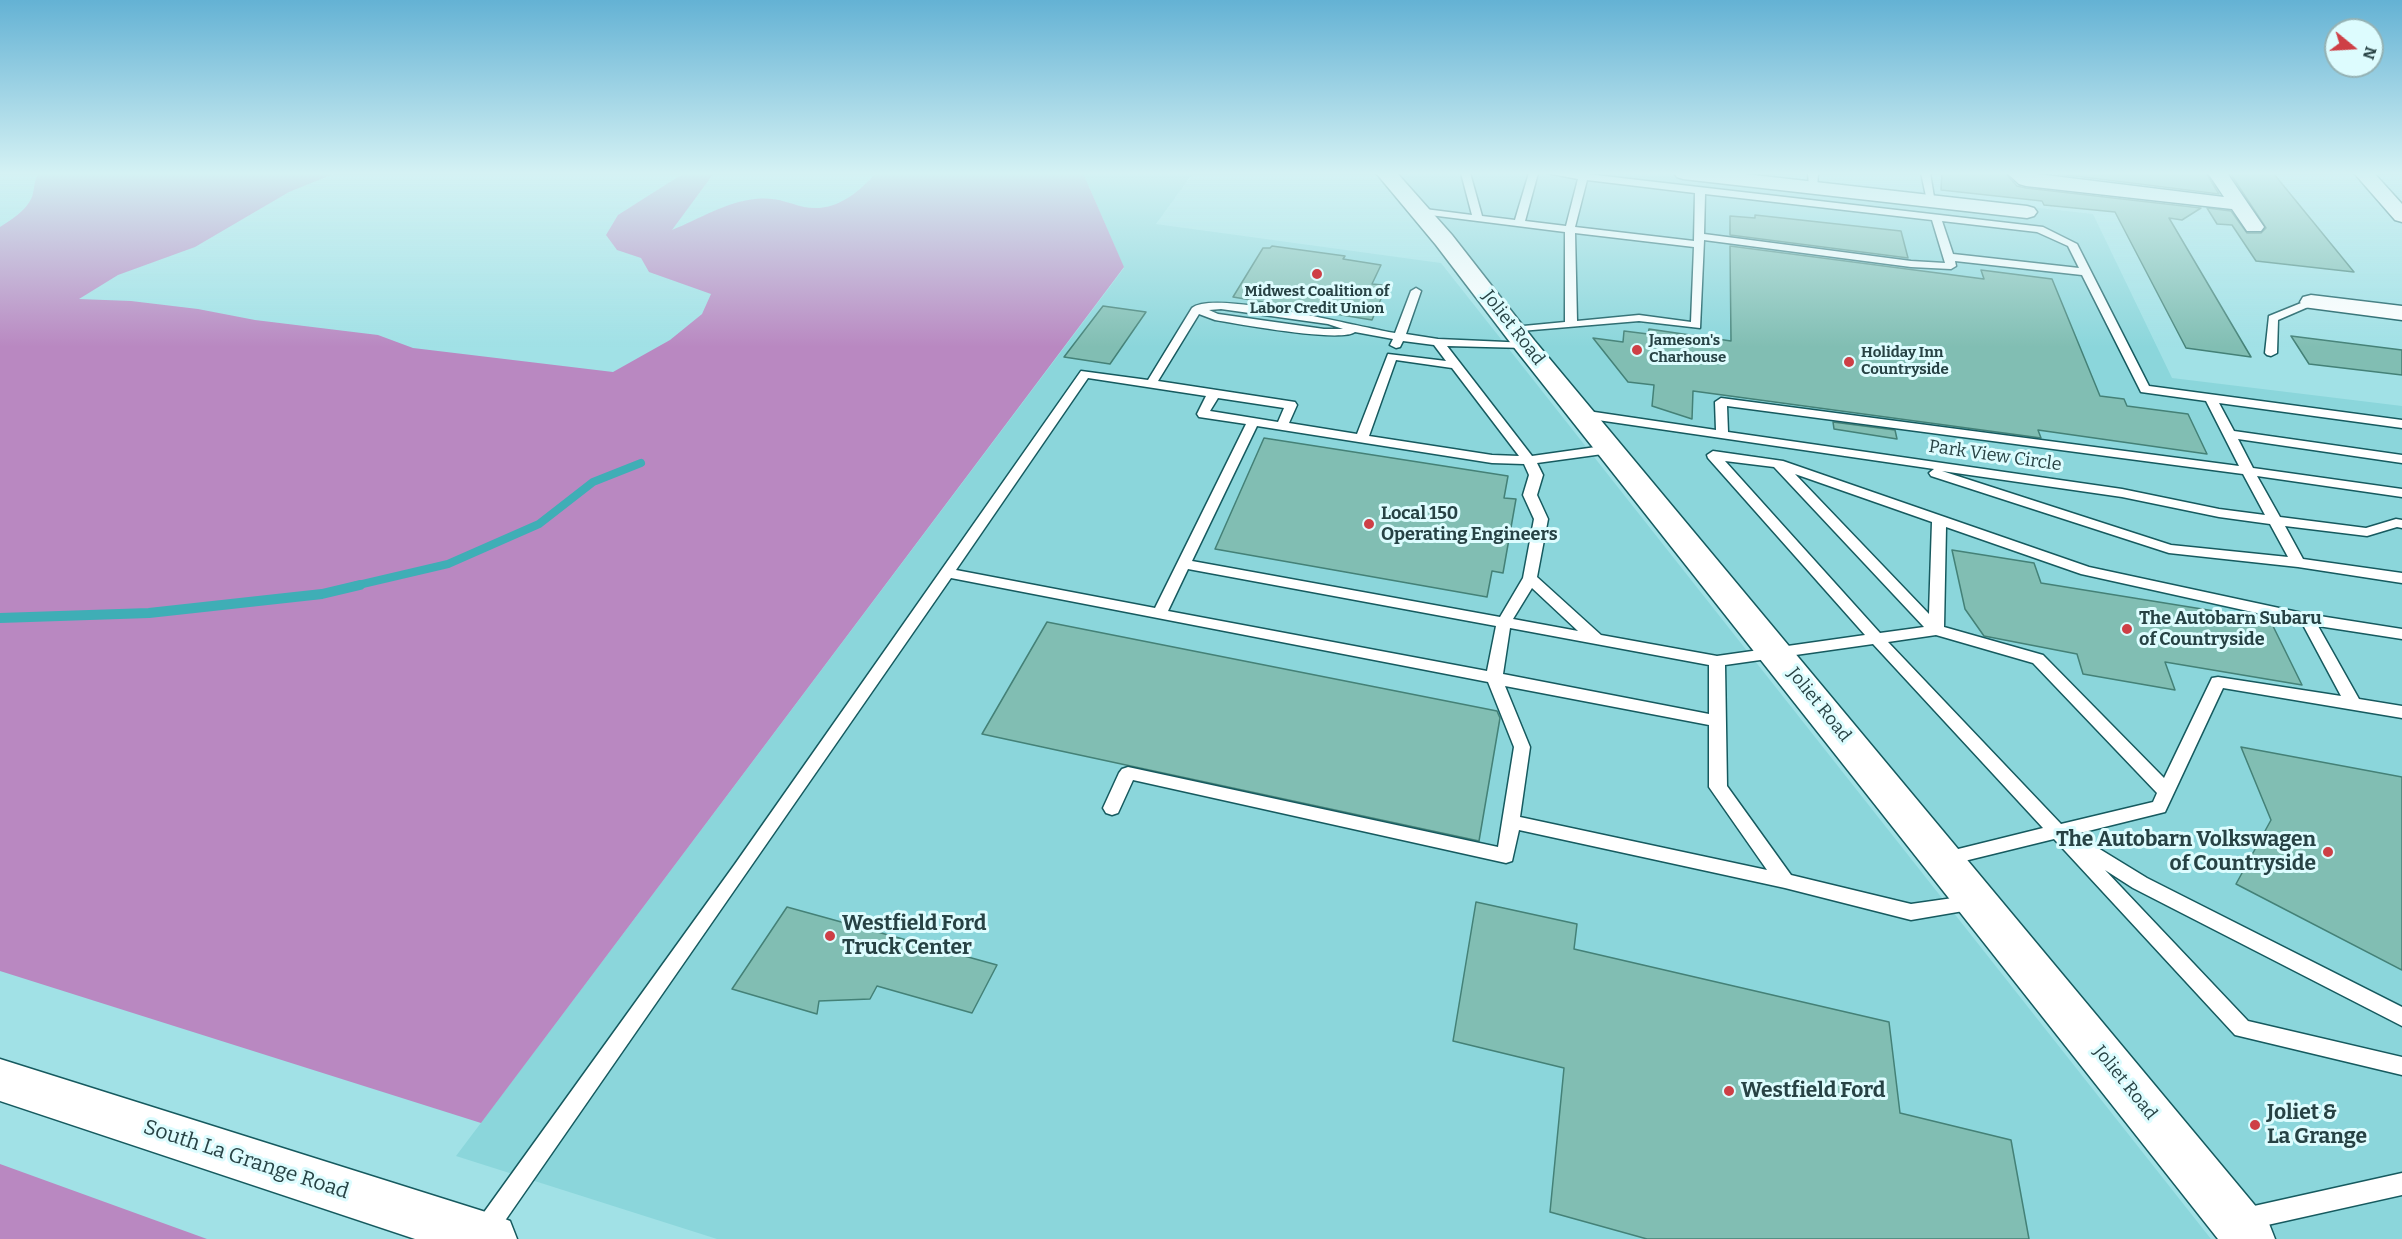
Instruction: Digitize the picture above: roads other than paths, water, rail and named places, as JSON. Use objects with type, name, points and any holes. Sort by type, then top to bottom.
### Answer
[{"type":"main road","name":"Joliet Road","points":[[1435,231],[1581,414],[2243,1230]]},
{"type":"main road","name":"South La Grange Road","points":[[0,1080],[484,1238]]},
{"type":"street","points":[[2311,302],[2402,313]]},
{"type":"lane","points":[[1570,231],[1570,325]]},
{"type":"lane","points":[[1590,231],[1911,264],[1951,266],[1941,231]]},
{"type":"lane","points":[[1151,384],[1197,308],[1215,317],[1314,331],[1367,332],[1438,342],[1519,337],[1570,325],[1640,318],[1696,326],[1698,231]]},
{"type":"lane","points":[[2043,231],[2072,244],[2145,389],[2397,424],[2402,436]]},
{"type":"lane","points":[[1949,257],[2086,272]]},
{"type":"lane","points":[[1362,439],[1416,291]]},
{"type":"lane","points":[[2271,353],[2273,318],[2311,302]]},
{"type":"lane","points":[[1112,808],[1128,773],[1506,856],[1522,747],[1494,678],[1504,622],[1530,578],[1540,519],[1530,495],[1536,475],[1529,460],[1438,342]]},
{"type":"lane","points":[[1392,356],[1454,365]]},
{"type":"lane","points":[[484,1238],[1085,374],[1291,405],[1282,426]]},
{"type":"lane","points":[[1214,393],[1203,414],[1492,459],[1529,460],[1610,449]]},
{"type":"lane","points":[[2211,399],[2298,563]]},
{"type":"lane","points":[[1722,434],[1721,402],[2402,493]]},
{"type":"lane","name":"Park View Circle","points":[[1581,414],[2122,493],[2219,513],[2367,532],[2396,523],[2402,524]]},
{"type":"lane","points":[[1159,614],[1253,422]]},
{"type":"lane","points":[[2229,434],[2402,459]]},
{"type":"lane","points":[[2402,634],[2307,619],[2086,571],[1778,464],[1713,455],[1877,639],[2242,1029],[2402,1066]]},
{"type":"lane","points":[[1896,460],[2169,549],[2298,563],[2402,579]]},
{"type":"lane","points":[[1778,464],[1936,630]]},
{"type":"lane","points":[[1936,630],[1939,520]]},
{"type":"lane","points":[[1183,564],[1717,661],[1936,630],[2038,659],[2166,792]]},
{"type":"lane","points":[[947,573],[1717,721]]},
{"type":"lane","points":[[1530,578],[1596,639]]},
{"type":"lane","points":[[2307,619],[2354,705]]},
{"type":"lane","points":[[1717,661],[1718,787],[1785,881]]},
{"type":"lane","points":[[1944,859],[2056,830],[2159,807],[2218,682],[2402,712]]},
{"type":"lane","points":[[1510,822],[1785,881],[1911,912],[1979,902]]},
{"type":"lane","points":[[2056,830],[2140,883],[2402,1017]]},
{"type":"lane","points":[[2243,1230],[2402,1184]]},
{"type":"waterway","points":[[354,586],[448,564],[539,524],[593,482],[641,463]]},
{"type":"waterway","points":[[0,618],[149,613],[322,594],[360,585]]},
{"type":"place","name":"Midwest Coalition of Labor Credit Union","points":[[1317,274]]},
{"type":"place","name":"Jameson's Charhouse","points":[[1637,350]]},
{"type":"place","name":"Holiday Inn Countryside","points":[[1849,362]]},
{"type":"place","name":"Local 150 Operating Engineers","points":[[1369,524]]},
{"type":"place","name":"The Autobarn Subaru of Countryside","points":[[2127,629]]},
{"type":"place","name":"The Autobarn Volkswagen of Countryside","points":[[2328,852]]},
{"type":"place","name":"Westfield Ford Truck Center","points":[[830,936]]},
{"type":"place","name":"Westfield Ford","points":[[1729,1091]]},
{"type":"place","name":"Joliet & La Grange","points":[[2255,1125]]}]
